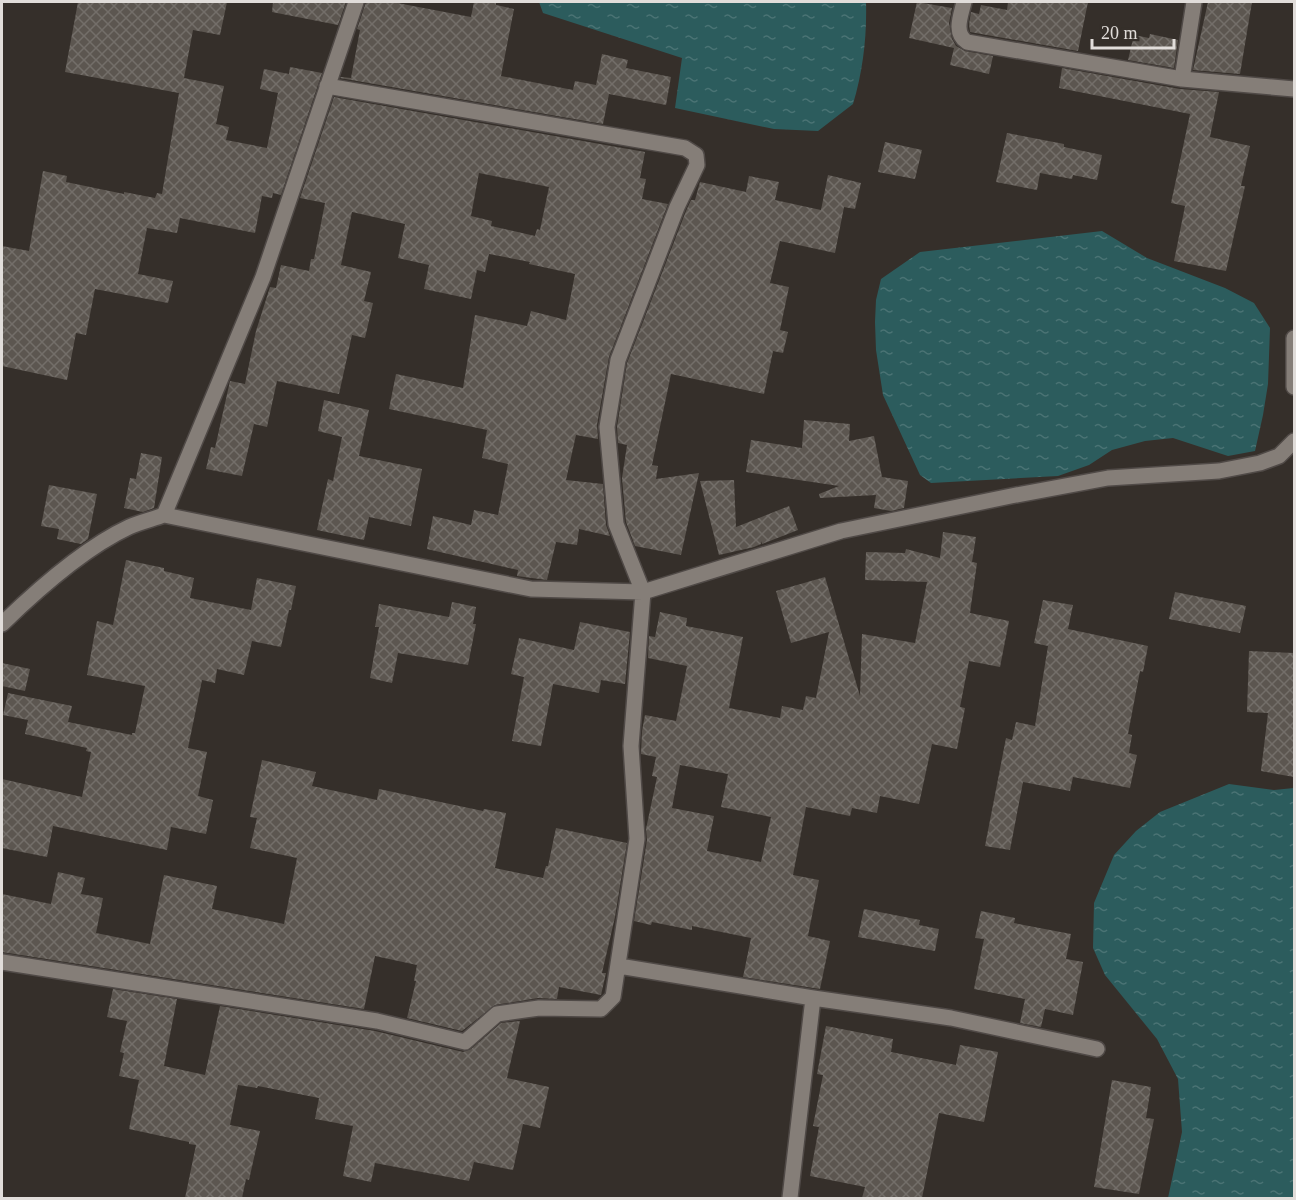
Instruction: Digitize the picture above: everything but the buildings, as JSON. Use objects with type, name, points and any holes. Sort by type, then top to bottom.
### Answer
[{"type":"street","points":[[164,515],[263,277],[356,2]]},
{"type":"street","points":[[964,2],[958,28],[962,39],[967,42],[1182,78],[1294,89]]},
{"type":"street","points":[[1182,78],[1194,2]]},
{"type":"street","points":[[2,962],[377,1021],[465,1041],[497,1014],[539,1008],[602,1009],[613,997],[637,840],[631,746],[643,592],[616,524],[607,426],[618,360],[677,207],[697,165],[696,155],[685,148],[327,86]]},
{"type":"street","points":[[1294,338],[1294,387]]},
{"type":"street","points":[[2,624],[34,593],[95,548],[129,527],[164,515],[531,589],[643,592],[841,531],[1011,495],[1108,478],[1219,471],[1260,464],[1279,456],[1294,441]]},
{"type":"street","points":[[619,966],[951,1018],[1097,1049]]},
{"type":"street","points":[[789,1198],[813,998]]},
{"type":"water","points":[[539,2],[866,2],[864,53],[853,104],[818,131],[774,129],[675,108],[682,58],[543,13]]},
{"type":"water","points":[[1102,231],[1147,258],[1225,288],[1254,303],[1270,328],[1268,384],[1255,451],[1228,456],[1173,438],[1145,441],[1112,450],[1089,465],[1058,476],[931,483],[920,475],[883,395],[876,350],[875,322],[876,300],[881,279],[920,252]]},
{"type":"water","points":[[1229,784],[1274,790],[1294,788],[1294,1198],[1168,1198],[1182,1132],[1178,1079],[1157,1039],[1105,975],[1093,948],[1094,903],[1114,855],[1136,831],[1160,812]]}]
